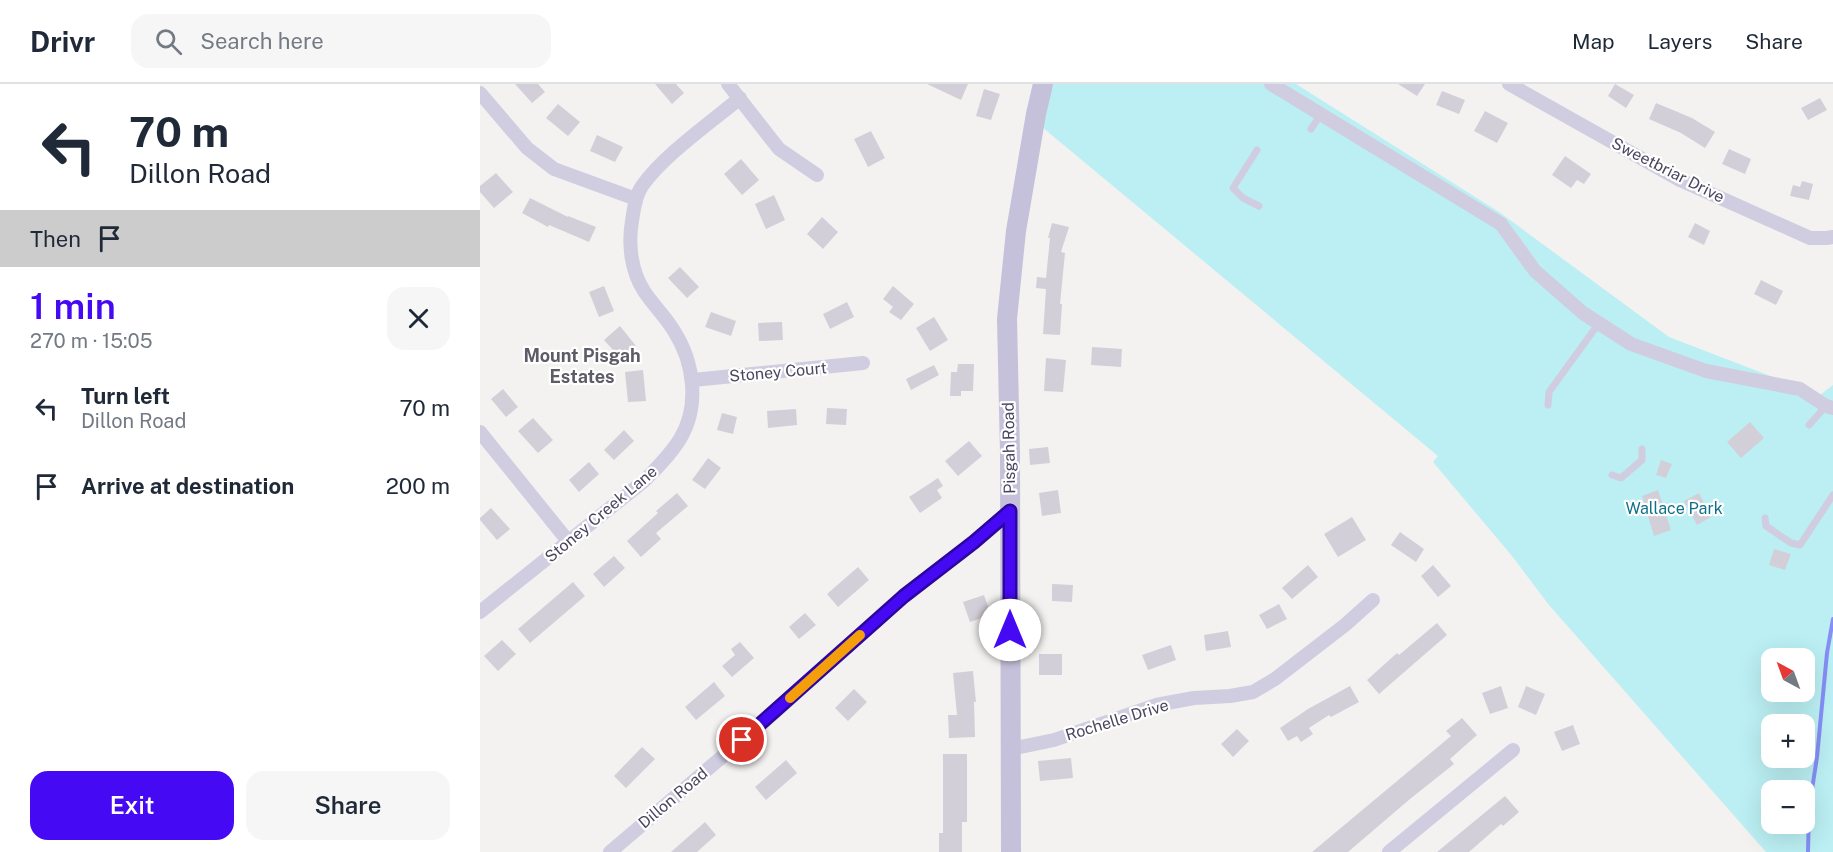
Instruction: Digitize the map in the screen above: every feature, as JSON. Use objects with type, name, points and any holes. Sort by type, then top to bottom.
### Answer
[{"type":"street","points":[[728,84],[779,148],[817,175]]},
{"type":"street","name":"Pisgah Road","points":[[1011,852],[1007,319],[1016,231],[1043,84]]},
{"type":"street","points":[[1271,84],[1289,101],[1321,114],[1501,224],[1534,271],[1583,313],[1631,344],[1706,370],[1800,389],[1830,407]]},
{"type":"street","name":"Sweetbriar Drive","points":[[1509,84],[1678,179],[1810,238],[1833,237]]},
{"type":"street","points":[[480,93],[527,148],[554,170],[636,199]]},
{"type":"street","name":"Stoney Creek Lane","points":[[480,612],[644,481],[666,459],[681,438],[690,416],[693,380],[686,354],[674,331],[643,290],[635,272],[630,251],[630,231],[636,199],[641,188],[661,164],[740,98]]},
{"type":"street","name":"Stoney Court","points":[[693,380],[863,363]]},
{"type":"street","points":[[480,432],[568,542]]},
{"type":"street","name":"Dillon Road","points":[[610,852],[775,712],[904,596],[1010,511]]},
{"type":"street","name":"Rochelle Drive","points":[[1011,749],[1054,740],[1156,705],[1194,698],[1253,692],[1283,673],[1373,600]]},
{"type":"street","points":[[1389,852],[1513,750]]},
{"type":"lane","points":[[1311,129],[1321,114]]},
{"type":"lane","points":[[1257,150],[1233,188],[1243,198],[1259,206]]},
{"type":"lane","points":[[1548,405],[1549,392],[1599,323]]},
{"type":"lane","points":[[1809,425],[1830,407]]},
{"type":"lane","points":[[1612,475],[1621,478],[1642,460],[1642,449]]},
{"type":"lane","points":[[1765,518],[1766,525],[1791,543],[1800,545],[1833,495]]},
{"type":"green space","name":"Wallace Park","points":[[1045,84],[1296,84],[1499,212],[1669,337],[1820,395],[1833,385],[1833,852],[1766,852],[1549,605],[1512,556],[1433,462],[1438,456],[1036,122]]},
{"type":"building","points":[[515,84],[538,84],[545,92],[532,103]]},
{"type":"building","points":[[655,84],[676,84],[684,93],[672,104]]},
{"type":"building","points":[[927,84],[968,84],[961,100]]},
{"type":"building","points":[[1398,84],[1425,84],[1417,96]]},
{"type":"building","points":[[1615,84],[1634,95],[1626,108],[1608,96]]},
{"type":"building","points":[[984,89],[1000,94],[991,120],[976,116]]},
{"type":"building","points":[[1442,91],[1465,100],[1459,114],[1436,105]]},
{"type":"building","points":[[1820,98],[1827,110],[1808,120],[1801,108]]},
{"type":"building","points":[[1656,103],[1692,118],[1715,132],[1705,148],[1681,133],[1649,119]]},
{"type":"building","points":[[558,104],[580,122],[568,136],[546,118]]},
{"type":"building","points":[[1485,111],[1508,123],[1497,143],[1474,131]]},
{"type":"building","points":[[871,131],[885,158],[868,167],[854,139]]},
{"type":"building","points":[[597,135],[623,147],[615,162],[590,151]]},
{"type":"building","points":[[1729,149],[1751,159],[1745,174],[1722,164]]},
{"type":"building","points":[[1565,156],[1591,174],[1584,184],[1577,180],[1571,188],[1552,175]]},
{"type":"building","points":[[741,159],[759,180],[742,195],[724,174]]},
{"type":"building","points":[[496,173],[513,192],[494,208],[480,192],[480,186]]},
{"type":"building","points":[[1802,181],[1813,184],[1809,200],[1790,196],[1793,185],[1800,187]]},
{"type":"building","points":[[774,195],[785,220],[766,229],[755,204]]},
{"type":"building","points":[[530,198],[568,217],[596,227],[589,242],[549,225],[548,227],[522,213]]},
{"type":"building","points":[[822,217],[838,232],[823,249],[807,234]]},
{"type":"building","points":[[1052,223],[1069,227],[1061,252],[1065,253],[1060,304],[1062,304],[1060,335],[1043,334],[1046,289],[1036,288],[1037,277],[1046,278],[1050,238],[1048,238]]},
{"type":"building","points":[[1695,223],[1710,231],[1704,245],[1688,237]]},
{"type":"building","points":[[680,267],[699,287],[687,298],[668,278]]},
{"type":"building","points":[[1761,280],[1783,291],[1776,305],[1754,294]]},
{"type":"building","points":[[604,286],[614,311],[599,317],[589,292]]},
{"type":"building","points":[[893,286],[914,304],[901,320],[889,312],[893,307],[883,299]]},
{"type":"building","points":[[847,302],[854,317],[830,329],[823,314]]},
{"type":"building","points":[[711,312],[736,321],[731,336],[705,327]]},
{"type":"building","points":[[934,317],[948,340],[930,351],[916,328]]},
{"type":"building","points":[[782,322],[783,340],[759,341],[758,323]]},
{"type":"building","points":[[620,326],[636,346],[621,359],[604,340]]},
{"type":"building","points":[[1092,347],[1122,349],[1121,367],[1091,365]]},
{"type":"building","points":[[1046,358],[1066,360],[1063,392],[1044,391]]},
{"type":"building","points":[[958,364],[974,364],[973,391],[961,391],[961,396],[950,396],[951,372],[957,372]]},
{"type":"building","points":[[934,365],[939,375],[911,390],[906,379]]},
{"type":"building","points":[[643,370],[646,401],[628,402],[625,372]]},
{"type":"building","points":[[503,389],[518,407],[506,417],[491,399]]},
{"type":"building","points":[[827,408],[847,409],[846,425],[826,424]]},
{"type":"building","points":[[796,409],[797,425],[768,428],[767,411]]},
{"type":"building","points":[[722,413],[737,417],[733,434],[717,430]]},
{"type":"building","points":[[533,418],[553,440],[538,453],[518,431]]},
{"type":"building","points":[[1750,422],[1764,438],[1741,458],[1727,442]]},
{"type":"building","points":[[624,430],[634,441],[614,460],[604,450]]},
{"type":"building","points":[[969,441],[982,456],[958,476],[945,461]]},
{"type":"building","points":[[1048,447],[1050,463],[1030,465],[1029,449]]},
{"type":"building","points":[[708,458],[721,468],[705,489],[692,480]]},
{"type":"building","points":[[1661,460],[1672,464],[1666,478],[1656,475]]},
{"type":"building","points":[[589,462],[599,474],[579,492],[569,480]]},
{"type":"building","points":[[938,478],[943,486],[937,490],[942,498],[920,513],[909,497]]},
{"type":"building","points":[[1058,490],[1061,513],[1042,516],[1039,493]]},
{"type":"building","points":[[1658,490],[1671,530],[1654,536],[1642,496]]},
{"type":"building","points":[[677,493],[688,506],[656,533],[661,539],[641,557],[627,541]]},
{"type":"building","points":[[1699,493],[1711,517],[1697,525],[1684,501]]},
{"type":"building","points":[[491,508],[510,529],[497,540],[480,520]]},
{"type":"building","points":[[1352,517],[1366,540],[1338,557],[1324,534]]},
{"type":"building","points":[[1400,532],[1424,549],[1416,562],[1391,545]]},
{"type":"building","points":[[1774,549],[1791,554],[1785,570],[1769,565]]},
{"type":"building","points":[[614,556],[625,568],[604,587],[593,574]]},
{"type":"building","points":[[1308,565],[1318,577],[1292,599],[1282,588]]},
{"type":"building","points":[[1433,565],[1451,586],[1438,597],[1421,576]]},
{"type":"building","points":[[858,567],[869,580],[838,607],[827,594]]},
{"type":"building","points":[[573,582],[585,596],[530,643],[518,629]]},
{"type":"building","points":[[1052,584],[1073,585],[1072,602],[1052,601]]},
{"type":"building","points":[[984,595],[991,615],[970,622],[963,602]]},
{"type":"building","points":[[1279,604],[1287,619],[1267,629],[1259,615]]},
{"type":"building","points":[[805,613],[816,625],[799,639],[789,627]]},
{"type":"building","points":[[1437,623],[1447,635],[1379,694],[1367,680],[1397,653],[1399,655]]},
{"type":"building","points":[[1228,631],[1231,647],[1206,651],[1204,635]]},
{"type":"building","points":[[502,640],[516,654],[498,671],[484,656]]},
{"type":"building","points":[[740,642],[754,658],[732,677],[722,666],[735,655],[731,649]]},
{"type":"building","points":[[1171,645],[1176,660],[1148,670],[1142,655]]},
{"type":"building","points":[[1039,654],[1062,654],[1062,675],[1039,675]]},
{"type":"building","points":[[973,671],[976,702],[974,702],[975,737],[949,738],[948,715],[957,715],[953,673]]},
{"type":"building","points":[[714,682],[725,696],[696,720],[685,707]]},
{"type":"building","points":[[1350,686],[1359,702],[1331,717],[1329,715],[1309,728],[1313,734],[1301,742],[1297,736],[1288,741],[1280,728],[1308,709]]},
{"type":"building","points":[[1501,686],[1508,708],[1490,714],[1482,693]]},
{"type":"building","points":[[1526,686],[1545,694],[1536,715],[1518,707]]},
{"type":"building","points":[[854,689],[867,702],[848,721],[835,708]]},
{"type":"building","points":[[1462,718],[1477,735],[1450,759],[1454,764],[1348,852],[1312,852],[1451,736],[1446,731]]},
{"type":"building","points":[[1573,725],[1580,744],[1562,751],[1554,732]]},
{"type":"building","points":[[1237,729],[1249,741],[1233,757],[1221,744]]},
{"type":"building","points":[[642,747],[655,759],[626,788],[614,776]]},
{"type":"building","points":[[943,754],[967,754],[967,822],[962,822],[962,852],[939,852],[939,833],[943,833]]},
{"type":"building","points":[[1071,758],[1073,778],[1040,781],[1038,761]]},
{"type":"building","points":[[786,760],[797,773],[766,800],[755,787]]},
{"type":"building","points":[[1505,796],[1519,812],[1503,826],[1501,824],[1469,852],[1437,852]]},
{"type":"building","points":[[705,822],[716,835],[697,852],[671,852]]},
{"type":"waterway","points":[[1808,852],[1809,809],[1833,619]]},
{"type":"slow traffic","points":[[790,698],[860,635]]},
{"type":"district","name":"Mount Pisgah Estates","points":[[582,365]]},
{"type":"route","points":[[742,740],[904,596],[1010,511],[1010,630]]}]
